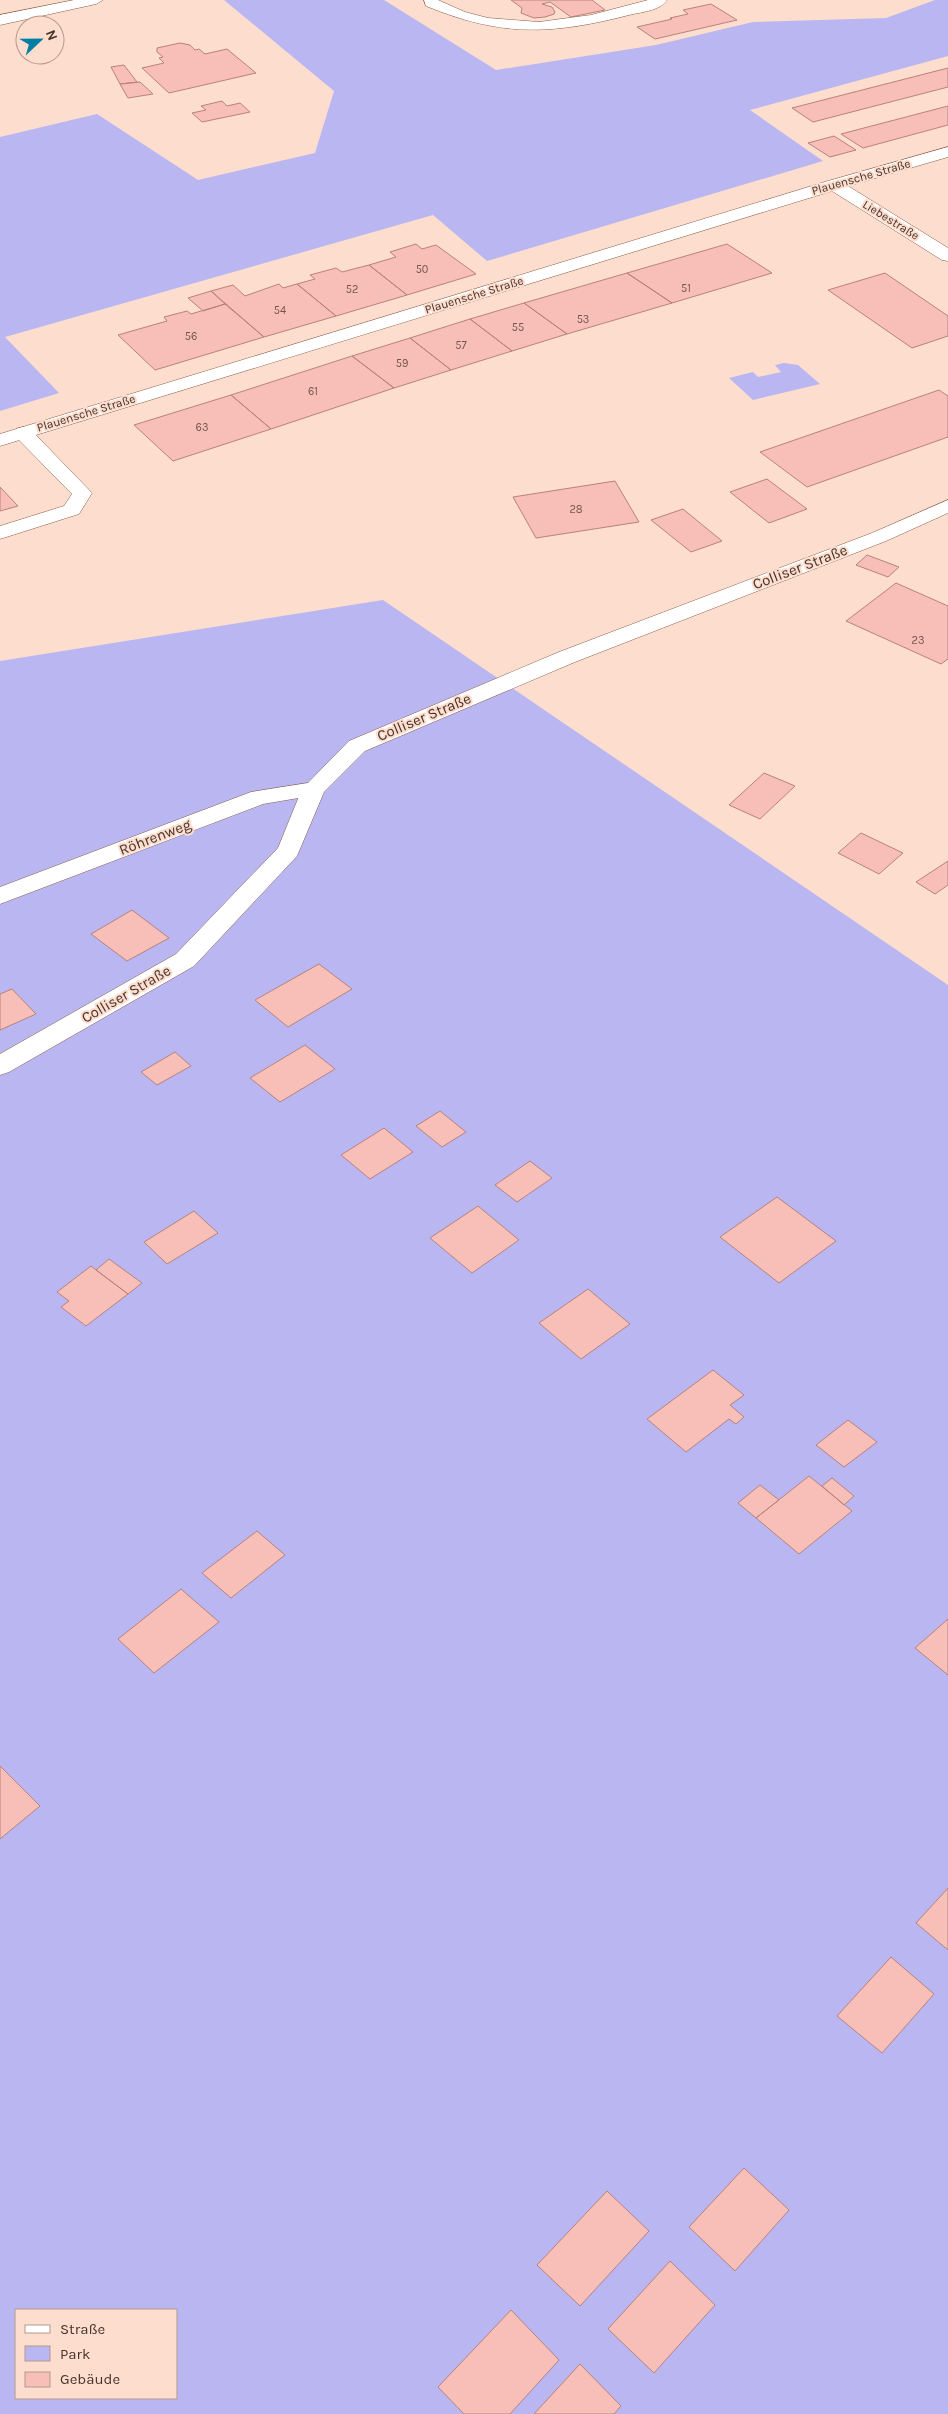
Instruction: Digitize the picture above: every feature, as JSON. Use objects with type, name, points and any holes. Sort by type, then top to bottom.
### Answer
[{"type":"street","points":[[0,20],[96,0]]},
{"type":"street","points":[[431,0],[431,3],[460,17],[526,29],[566,25],[648,6],[660,0]]},
{"type":"street","name":"Plauensche Straße","points":[[0,440],[834,185],[948,152]]},
{"type":"street","name":"Liebestraße","points":[[834,185],[948,256]]},
{"type":"street","points":[[0,533],[72,510],[82,493],[23,433]]},
{"type":"street","name":"Colliser Straße","points":[[0,1066],[185,960],[289,851],[314,789],[357,746],[567,657],[880,537],[948,506]]},
{"type":"street","name":"Röhrenweg","points":[[0,896],[259,798],[314,789]]},
{"type":"green space","points":[[224,0],[384,0],[496,70],[656,45],[753,22],[886,18],[935,0],[948,0],[948,56],[750,110],[823,161],[487,261],[433,215],[5,337],[59,393],[0,411],[0,137],[97,114],[198,180],[315,153],[334,91]]},
{"type":"green space","points":[[784,363],[798,365],[820,384],[753,400],[729,378],[753,372],[758,377],[781,372],[775,365]]},
{"type":"green space","points":[[383,600],[948,985],[948,2414],[0,2414],[0,661]]},
{"type":"building","points":[[511,0],[592,0],[605,10],[571,17],[550,2],[542,4],[552,7],[555,12],[554,14],[534,18],[521,13],[522,8]]},
{"type":"building","points":[[711,4],[737,20],[655,39],[637,27],[672,19],[670,18],[688,14],[683,10]]},
{"type":"building","points":[[180,43],[190,45],[195,50],[199,49],[205,54],[227,49],[256,73],[169,93],[142,68],[164,63],[159,58],[163,57],[157,52],[157,48]]},
{"type":"building","points":[[124,65],[137,82],[120,84],[111,67]]},
{"type":"building","points":[[948,68],[948,87],[813,122],[792,108]]},
{"type":"building","points":[[140,82],[153,94],[128,98],[120,84]]},
{"type":"building","points":[[222,101],[227,106],[240,103],[250,112],[202,122],[192,113],[206,110],[201,106]]},
{"type":"building","points":[[948,106],[948,125],[863,148],[841,134]]},
{"type":"building","points":[[834,136],[856,150],[830,157],[808,143]]},
{"type":"building","points":[[416,244],[422,249],[436,245],[476,274],[407,295],[369,265],[396,257],[390,252]]},
{"type":"building","points":[[727,244],[772,273],[672,303],[627,273]]},
{"type":"building","points":[[369,265],[407,295],[336,316],[297,284],[315,279],[310,275],[336,268],[342,272]]},
{"type":"building","points":[[627,273],[672,303],[567,334],[524,303]]},
{"type":"building","points":[[885,273],[948,316],[948,336],[912,348],[828,290]]},
{"type":"building","points":[[279,284],[283,288],[297,284],[336,316],[264,337],[211,291],[233,285],[245,296]]},
{"type":"building","points":[[211,291],[225,304],[203,311],[188,298]]},
{"type":"building","points":[[524,303],[567,334],[512,351],[470,319]]},
{"type":"building","points":[[225,304],[264,337],[155,370],[118,335],[167,321],[164,317],[187,311],[191,314]]},
{"type":"building","points":[[470,319],[512,351],[451,370],[410,338]]},
{"type":"building","points":[[410,338],[451,370],[394,388],[352,356]]},
{"type":"building","points":[[352,356],[394,388],[271,429],[231,395]]},
{"type":"building","points":[[939,390],[948,396],[948,437],[807,487],[760,452]]},
{"type":"building","points":[[231,395],[271,429],[173,461],[134,425]]},
{"type":"building","points":[[767,479],[807,509],[769,523],[730,492]]},
{"type":"building","points":[[615,481],[639,522],[536,538],[513,497]]},
{"type":"building","points":[[0,487],[18,506],[0,511]]},
{"type":"building","points":[[683,509],[722,541],[691,552],[651,520]]},
{"type":"building","points":[[867,555],[899,567],[888,577],[856,565]]},
{"type":"building","points":[[896,583],[948,606],[948,659],[941,664],[846,621]]},
{"type":"building","points":[[764,773],[795,786],[760,819],[729,805]]},
{"type":"building","points":[[861,833],[903,853],[879,874],[838,853]]},
{"type":"building","points":[[948,861],[948,885],[935,894],[916,882]]},
{"type":"building","points":[[132,910],[169,938],[127,961],[91,934]]},
{"type":"building","points":[[319,964],[352,989],[288,1027],[255,1000]]},
{"type":"building","points":[[12,989],[36,1014],[0,1030],[0,994]]},
{"type":"building","points":[[305,1045],[335,1069],[280,1102],[250,1078]]},
{"type":"building","points":[[175,1052],[191,1066],[157,1085],[141,1072]]},
{"type":"building","points":[[440,1111],[466,1132],[442,1147],[416,1126]]},
{"type":"building","points":[[384,1128],[413,1152],[370,1179],[341,1155]]},
{"type":"building","points":[[530,1161],[552,1178],[517,1202],[495,1185]]},
{"type":"building","points":[[777,1197],[836,1241],[779,1283],[720,1237]]},
{"type":"building","points":[[478,1206],[519,1240],[472,1273],[430,1238]]},
{"type":"building","points":[[194,1211],[218,1233],[167,1264],[144,1242]]},
{"type":"building","points":[[109,1259],[142,1283],[128,1294],[96,1270]]},
{"type":"building","points":[[91,1266],[128,1294],[86,1326],[61,1307],[69,1301],[57,1292]]},
{"type":"building","points":[[588,1289],[630,1324],[581,1359],[539,1323]]},
{"type":"building","points":[[713,1370],[744,1395],[730,1405],[744,1417],[736,1424],[729,1419],[686,1452],[647,1419]]},
{"type":"building","points":[[848,1420],[877,1442],[844,1467],[816,1445]]},
{"type":"building","points":[[809,1476],[852,1511],[799,1554],[756,1518]]},
{"type":"building","points":[[832,1478],[854,1496],[844,1505],[822,1486]]},
{"type":"building","points":[[760,1485],[779,1500],[756,1518],[738,1503]]},
{"type":"building","points":[[257,1531],[285,1555],[231,1598],[202,1573]]},
{"type":"building","points":[[181,1589],[219,1622],[154,1673],[118,1639]]},
{"type":"building","points":[[948,1619],[948,1675],[915,1648]]},
{"type":"building","points":[[0,1766],[40,1806],[0,1839]]},
{"type":"building","points":[[948,1888],[948,1950],[916,1923]]},
{"type":"building","points":[[891,1957],[934,1994],[882,2053],[837,2016]]},
{"type":"building","points":[[744,2168],[789,2210],[735,2271],[689,2227]]},
{"type":"building","points":[[607,2191],[649,2231],[580,2306],[537,2265]]},
{"type":"building","points":[[670,2261],[715,2305],[654,2373],[608,2329]]},
{"type":"building","points":[[511,2310],[559,2360],[510,2414],[464,2414],[438,2387]]},
{"type":"building","points":[[580,2364],[621,2406],[614,2414],[534,2414]]}]
